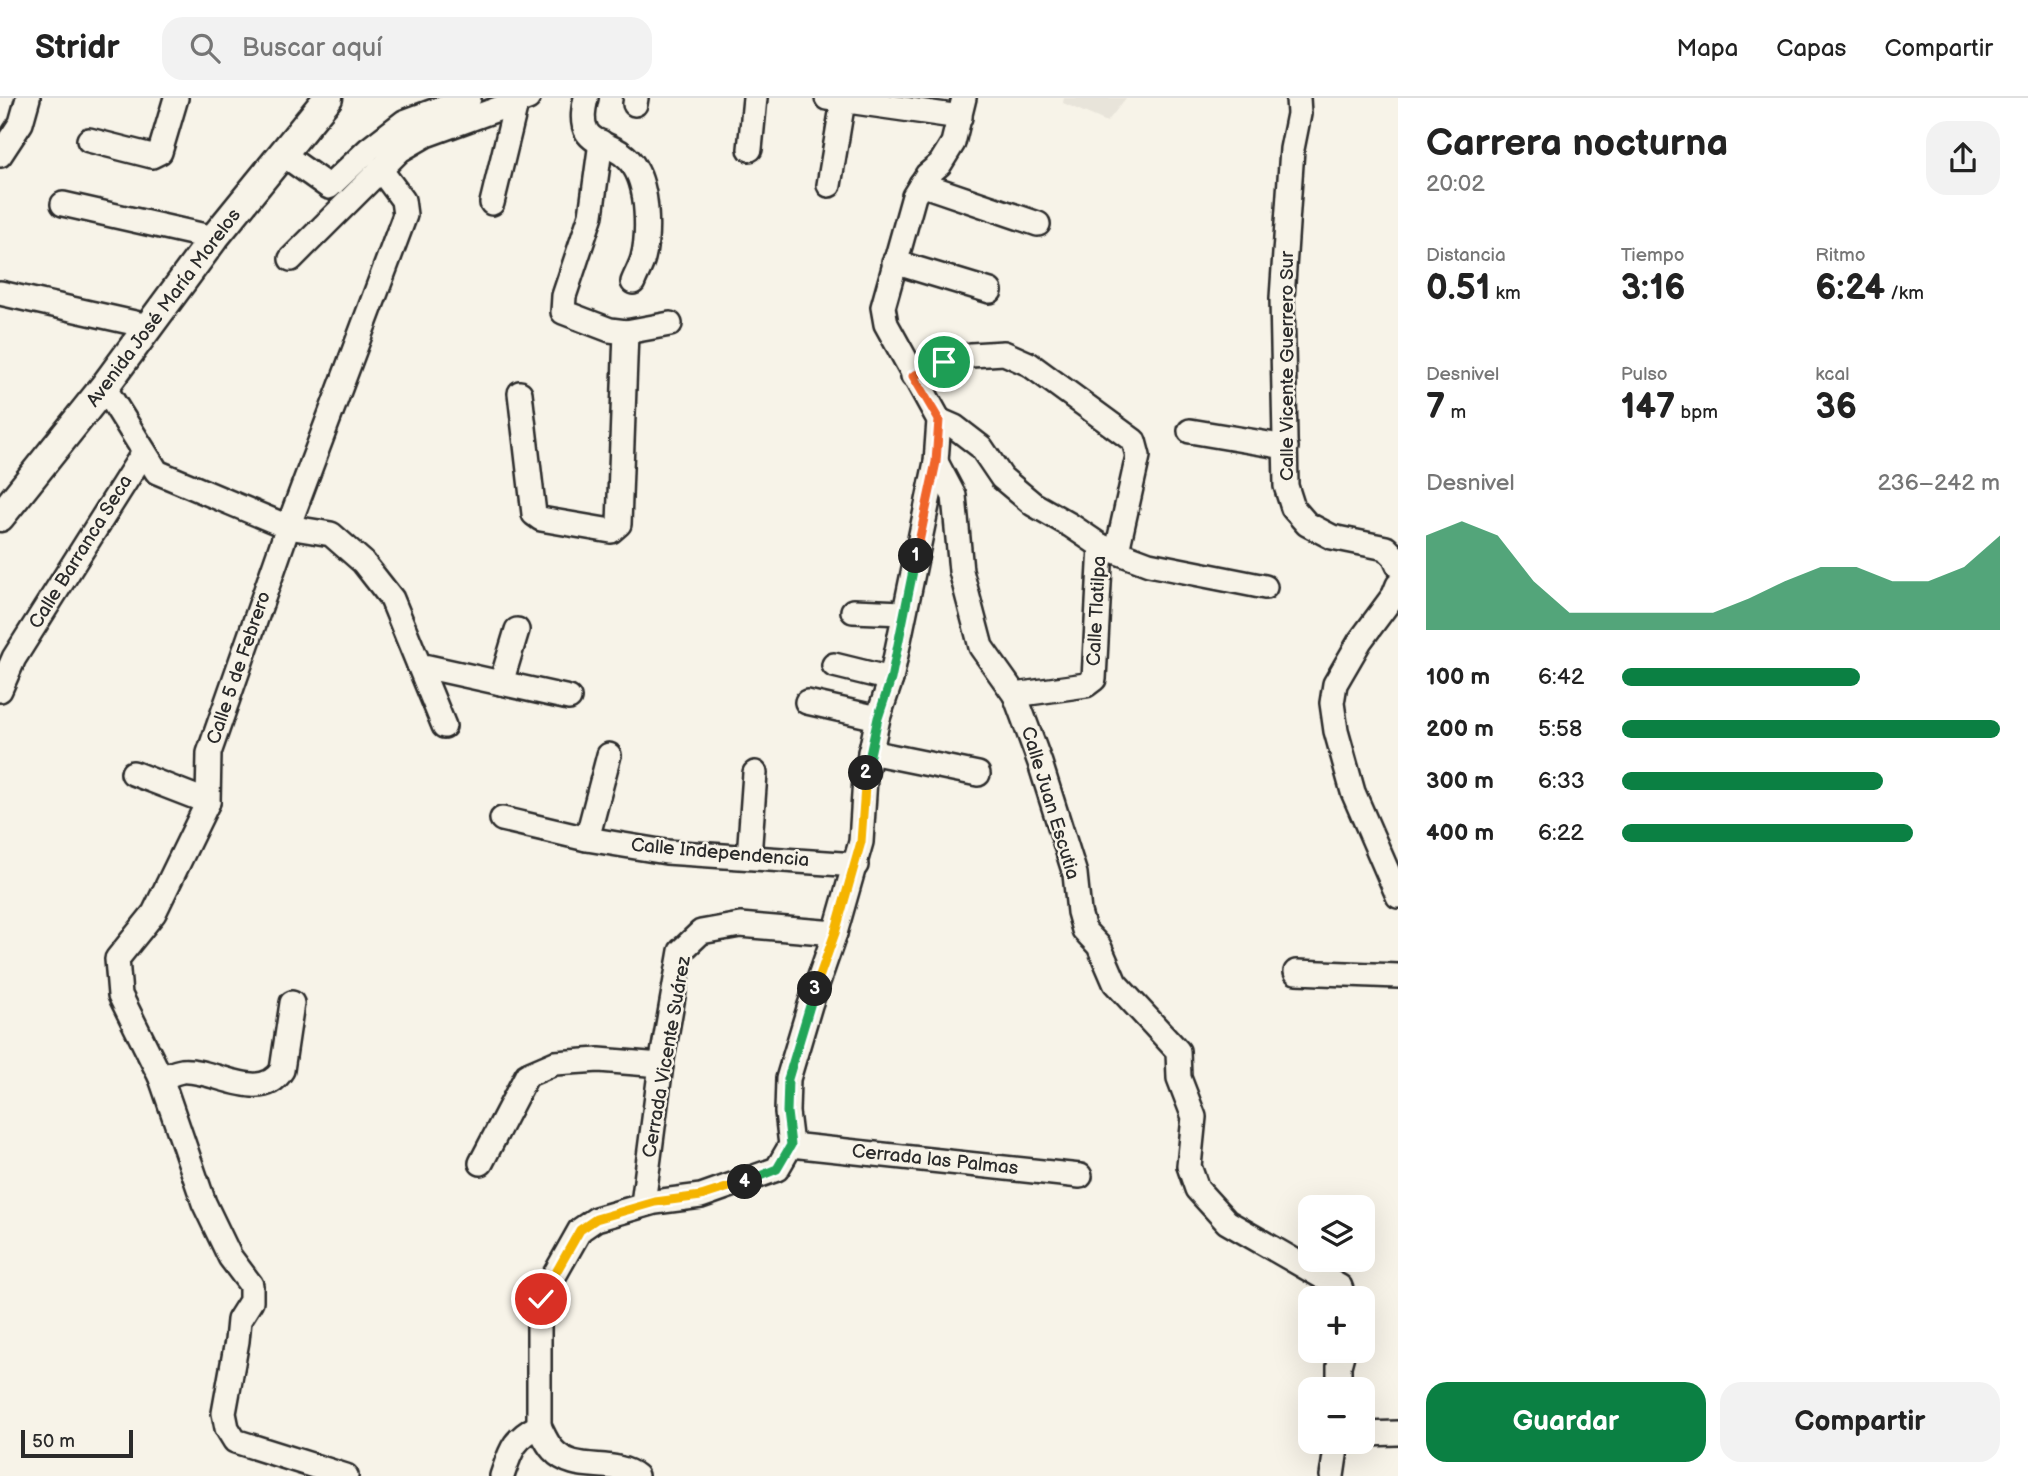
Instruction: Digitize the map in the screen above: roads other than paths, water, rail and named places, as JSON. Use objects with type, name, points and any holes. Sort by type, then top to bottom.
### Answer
[{"type":"main road","name":"Avenida José María Morelos","points":[[0,517],[104,387],[214,239],[284,156],[328,98]]},
{"type":"street","points":[[0,155],[21,123],[28,98]]},
{"type":"street","points":[[89,140],[152,156],[160,152],[176,98]]},
{"type":"street","points":[[404,122],[419,98]]},
{"type":"street","points":[[284,156],[329,187],[355,161],[404,122],[469,98]]},
{"type":"street","points":[[586,98],[581,117],[585,130],[635,167],[643,192],[647,230],[643,259],[633,282]]},
{"type":"street","points":[[750,149],[755,98]]},
{"type":"street","name":"Calle Vicente Guerrero Sur","points":[[1298,98],[1299,114],[1292,149],[1282,298],[1286,486],[1293,508],[1307,524],[1332,537],[1386,548],[1394,555],[1398,565]]},
{"type":"street","points":[[636,1476],[626,1470],[572,1469],[553,1450],[539,1426],[541,1299],[580,1230],[596,1219],[655,1202],[701,1196],[777,1169],[791,1145],[787,1112],[788,1079],[856,865],[861,842],[865,778],[870,752],[891,679],[936,462],[939,420],[886,324],[883,307],[914,196],[953,143],[962,108],[835,99],[829,185]]},
{"type":"street","points":[[291,259],[400,150],[426,135],[522,101]]},
{"type":"street","points":[[492,203],[522,101]]},
{"type":"street","points":[[601,142],[591,215],[564,296],[564,312],[610,330],[626,332],[670,324]]},
{"type":"street","name":"Calle 5 de Febrero","points":[[346,1476],[235,1441],[227,1428],[224,1413],[239,1320],[251,1301],[251,1285],[230,1257],[204,1203],[161,1078],[120,995],[117,960],[154,913],[208,802],[209,752],[288,527],[405,215],[403,200],[380,169]]},
{"type":"street","points":[[921,184],[1038,224]]},
{"type":"street","points":[[63,204],[214,239]]},
{"type":"street","points":[[894,262],[990,290]]},
{"type":"street","points":[[0,293],[148,326]]},
{"type":"street","points":[[520,393],[534,514],[541,519],[611,531],[619,524],[626,332]]},
{"type":"street","points":[[913,376],[962,357],[1004,353],[1029,364],[1134,441],[1138,456],[1109,549]]},
{"type":"street","points":[[104,387],[157,472],[288,527],[331,534],[363,562],[392,599],[444,726]]},
{"type":"street","name":"Calle Tlatilpa","points":[[939,420],[954,427],[981,447],[1002,478],[1033,504],[1109,549],[1149,564],[1265,587]]},
{"type":"street","points":[[1190,431],[1286,447]]},
{"type":"street","name":"Calle Barranca Seca","points":[[0,690],[14,658],[144,452]]},
{"type":"street","name":"Calle Juan Escutia","points":[[936,462],[954,496],[961,570],[981,647],[1015,695],[1040,763],[1075,874],[1084,930],[1099,946],[1115,984],[1178,1051],[1179,1078],[1194,1116],[1189,1166],[1197,1189],[1227,1222],[1338,1286]]},
{"type":"street","name":"Calle Tlatilpa","points":[[1015,695],[1086,685],[1094,679],[1109,549]]},
{"type":"street","points":[[1398,586],[1360,641],[1335,684],[1332,703],[1336,731],[1353,792],[1398,896]]},
{"type":"street","points":[[853,611],[904,613]]},
{"type":"street","points":[[501,683],[517,630]]},
{"type":"street","points":[[419,665],[569,698]]},
{"type":"street","points":[[834,665],[891,679]]},
{"type":"street","points":[[807,702],[878,718]]},
{"type":"street","points":[[870,752],[978,774]]},
{"type":"street","points":[[587,839],[609,755]]},
{"type":"street","points":[[134,773],[208,802]]},
{"type":"street","points":[[749,856],[755,773]]},
{"type":"street","name":"Calle Independencia","points":[[502,819],[587,839],[666,852],[856,865]]},
{"type":"street","name":"Cerrada Vicente Suárez","points":[[644,1196],[661,1065],[681,951],[701,932],[740,925],[835,933]]},
{"type":"street","points":[[1296,972],[1398,976]]},
{"type":"street","points":[[161,1078],[183,1071],[251,1085],[265,1086],[276,1080],[282,1070],[292,1003]]},
{"type":"street","points":[[481,1163],[527,1075],[555,1063],[599,1060],[661,1065]]},
{"type":"street","name":"Cerrada las Palmas","points":[[791,1145],[1080,1176]]},
{"type":"street","points":[[502,1476],[521,1435],[539,1426]]},
{"type":"street","points":[[1375,1434],[1398,1433]]},
{"type":"street","points":[[1332,1476],[1336,1454]]}]
